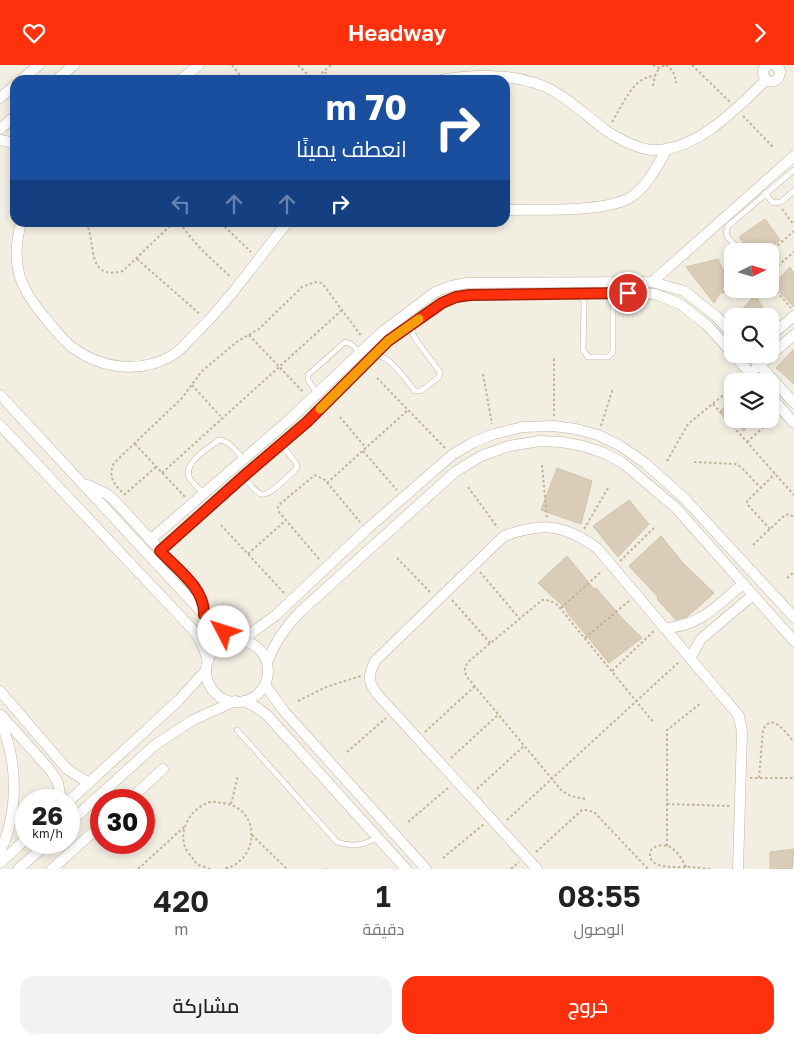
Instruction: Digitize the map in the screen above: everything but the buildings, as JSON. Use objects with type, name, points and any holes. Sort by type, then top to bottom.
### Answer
[{"type":"street","points":[[27,75],[39,65]]},
{"type":"street","points":[[62,75],[74,65]]},
{"type":"street","points":[[186,75],[199,65]]},
{"type":"street","points":[[768,65],[763,71],[763,76],[766,80],[774,82],[779,79],[778,69],[790,65]]},
{"type":"street","points":[[510,76],[536,83],[564,98],[607,131],[640,148],[652,150],[685,144],[697,138],[737,109],[766,80]]},
{"type":"street","points":[[0,98],[10,89]]},
{"type":"street","points":[[0,129],[10,120]]},
{"type":"street","points":[[510,210],[592,208],[614,204],[631,197],[644,185],[668,148]]},
{"type":"street","points":[[652,282],[794,156]]},
{"type":"street","points":[[20,227],[16,241],[17,266],[25,289],[39,310],[71,347],[94,361],[121,367],[148,365],[173,355],[209,321],[284,227]]},
{"type":"street","points":[[150,540],[314,397],[382,332],[421,301],[435,292],[451,286],[467,283],[652,282],[684,291],[716,316],[724,325]]},
{"type":"street","points":[[160,551],[307,422],[388,341],[442,303],[463,296],[655,294],[680,304],[707,325],[724,344]]},
{"type":"street","points":[[779,328],[794,316]]},
{"type":"street","points":[[756,373],[760,365],[794,335]]},
{"type":"street","points":[[360,352],[371,359]]},
{"type":"street","points":[[741,363],[749,373]]},
{"type":"street","points":[[760,365],[794,403]]},
{"type":"street","points":[[0,395],[204,615],[239,640],[253,644],[262,652],[267,662],[268,670],[265,685],[256,695],[193,720],[155,745],[80,813]]},
{"type":"street","points":[[779,406],[794,423]]},
{"type":"street","points":[[0,425],[196,633],[203,646],[208,681],[214,691],[224,698],[256,707],[267,715],[406,869]]},
{"type":"street","points":[[80,791],[179,700],[207,665],[214,650],[224,643],[239,640],[276,615],[366,530],[452,455],[472,443],[494,434],[523,427],[554,426],[598,435],[619,445],[645,463],[685,499],[794,617]]},
{"type":"street","points":[[267,662],[275,643],[300,612],[455,472],[481,456],[509,446],[540,441],[562,442],[590,448],[623,463],[676,509],[794,641]]},
{"type":"street","points":[[84,484],[107,494],[200,594],[204,615]]},
{"type":"street","points":[[537,869],[371,686],[369,674],[375,661],[504,536],[525,528],[548,527],[580,536],[597,548],[734,710],[742,724],[738,869]]},
{"type":"street","points":[[662,626],[676,627],[689,625],[700,619],[743,584]]},
{"type":"street","points":[[688,656],[700,639],[753,595]]},
{"type":"street","points":[[265,685],[284,711],[426,869]]},
{"type":"street","points":[[0,691],[67,769],[89,783]]},
{"type":"street","points":[[0,714],[51,771],[59,789]]},
{"type":"street","points":[[0,720],[7,735],[13,763],[14,790],[11,818],[0,852]]},
{"type":"street","points":[[141,789],[164,769]]},
{"type":"street","points":[[52,869],[90,835]]},
{"type":"street","points":[[0,863],[15,849]]},
{"type":"street","points":[[18,869],[35,854]]},
{"type":"lane","points":[[733,243],[727,238],[728,226],[794,170]]},
{"type":"lane","points":[[765,193],[773,203],[777,203],[794,191]]},
{"type":"lane","points":[[578,294],[582,297],[584,305],[585,354],[588,357],[608,357],[613,352],[613,302],[618,293]]},
{"type":"lane","points":[[371,359],[378,355],[388,360],[415,391],[421,391],[439,377],[440,371],[416,339],[412,328],[414,322]]},
{"type":"lane","points":[[314,397],[308,375],[345,342],[351,344],[360,352]]},
{"type":"lane","points":[[203,494],[190,478],[188,471],[190,465],[219,439],[225,440],[243,460]]},
{"type":"lane","points":[[244,476],[258,493],[270,493],[297,467],[281,444]]},
{"type":"lane","points":[[238,730],[338,842],[344,845],[358,845],[377,837]]},
{"type":"path","points":[[232,65],[240,75]]},
{"type":"path","points":[[298,65],[309,75]]},
{"type":"path","points":[[321,75],[331,65]]},
{"type":"path","points":[[653,65],[660,68]]},
{"type":"path","points":[[653,86],[655,76],[660,68],[666,65],[676,75],[676,83]]},
{"type":"path","points":[[607,131],[637,82],[649,76],[655,76]]},
{"type":"path","points":[[777,203],[794,225]]},
{"type":"path","points":[[89,227],[94,261],[99,268],[115,273],[123,271],[137,259],[168,227]]},
{"type":"path","points":[[183,227],[204,253],[239,284]]},
{"type":"path","points":[[225,227],[259,258]]},
{"type":"path","points":[[779,244],[794,231]]},
{"type":"path","points":[[779,264],[794,252]]},
{"type":"path","points":[[137,259],[209,321]]},
{"type":"path","points":[[156,467],[124,495],[113,482],[111,476],[111,469],[114,463],[182,398],[202,371],[238,341],[259,329],[302,287],[308,284],[322,283],[368,345]]},
{"type":"path","points":[[779,294],[794,311]]},
{"type":"path","points":[[162,473],[342,310]]},
{"type":"path","points":[[249,335],[314,397]]},
{"type":"path","points":[[554,358],[554,426]]},
{"type":"path","points":[[483,374],[494,434]]},
{"type":"path","points":[[377,378],[452,455]]},
{"type":"path","points":[[192,385],[222,419]]},
{"type":"path","points":[[598,435],[613,389]]},
{"type":"path","points":[[667,461],[688,424],[724,395]]},
{"type":"path","points":[[713,404],[794,495]]},
{"type":"path","points":[[327,483],[408,410]]},
{"type":"path","points":[[747,442],[783,411]]},
{"type":"path","points":[[340,417],[366,448]]},
{"type":"path","points":[[135,444],[191,505]]},
{"type":"path","points":[[363,451],[404,497]]},
{"type":"path","points":[[694,462],[736,464],[760,487]]},
{"type":"path","points":[[542,465],[548,527]]},
{"type":"path","points":[[770,529],[747,504],[748,498],[775,474]]},
{"type":"path","points":[[326,567],[279,513],[278,507],[281,503],[315,475],[321,476],[366,530]]},
{"type":"path","points":[[468,487],[504,536]]},
{"type":"path","points":[[580,536],[608,487]]},
{"type":"path","points":[[753,545],[785,515],[790,514],[794,517]]},
{"type":"path","points":[[248,555],[286,521]]},
{"type":"path","points":[[221,525],[291,600]]},
{"type":"path","points":[[560,608],[656,526]]},
{"type":"path","points":[[397,558],[438,601]]},
{"type":"path","points":[[474,565],[520,618]]},
{"type":"path","points":[[788,578],[794,572]]},
{"type":"path","points":[[446,593],[490,643]]},
{"type":"path","points":[[585,638],[636,595]]},
{"type":"path","points":[[585,799],[566,794],[474,686],[465,672],[465,667],[490,643],[542,600],[549,600],[560,608],[654,723]]},
{"type":"path","points":[[611,671],[662,626]]},
{"type":"path","points":[[500,827],[688,656]]},
{"type":"path","points":[[298,701],[326,687],[369,674]]},
{"type":"path","points":[[418,739],[474,686]]},
{"type":"path","points":[[667,846],[667,730],[701,703]]},
{"type":"path","points":[[347,752],[393,711]]},
{"type":"path","points":[[443,766],[499,714]]},
{"type":"path","points":[[794,742],[778,723],[773,722],[765,726],[763,730],[759,778],[794,778]]},
{"type":"path","points":[[470,795],[525,745]]},
{"type":"path","points":[[231,804],[238,776]]},
{"type":"path","points":[[408,822],[457,781]]},
{"type":"path","points":[[138,869],[184,827],[194,810],[212,802],[231,804],[242,811],[250,822],[252,835],[247,854],[232,868],[223,869]]},
{"type":"path","points":[[667,804],[740,806]]},
{"type":"path","points":[[529,858],[586,809],[594,812],[648,869]]},
{"type":"path","points":[[443,858],[491,818]]},
{"type":"path","points":[[184,827],[185,847],[196,863],[210,869]]},
{"type":"path","points":[[252,835],[286,869]]},
{"type":"path","points":[[686,867],[678,852],[667,846],[658,846],[650,852],[650,857],[656,865],[662,868],[710,869]]},
{"type":"path","points":[[652,869],[656,865]]},
{"type":"slow traffic","points":[[320,409],[388,341],[419,319]]},
{"type":"route","points":[[224,632],[204,615],[203,601],[200,594],[160,551],[307,422],[388,341],[429,310],[456,297],[470,295],[628,293]]}]
